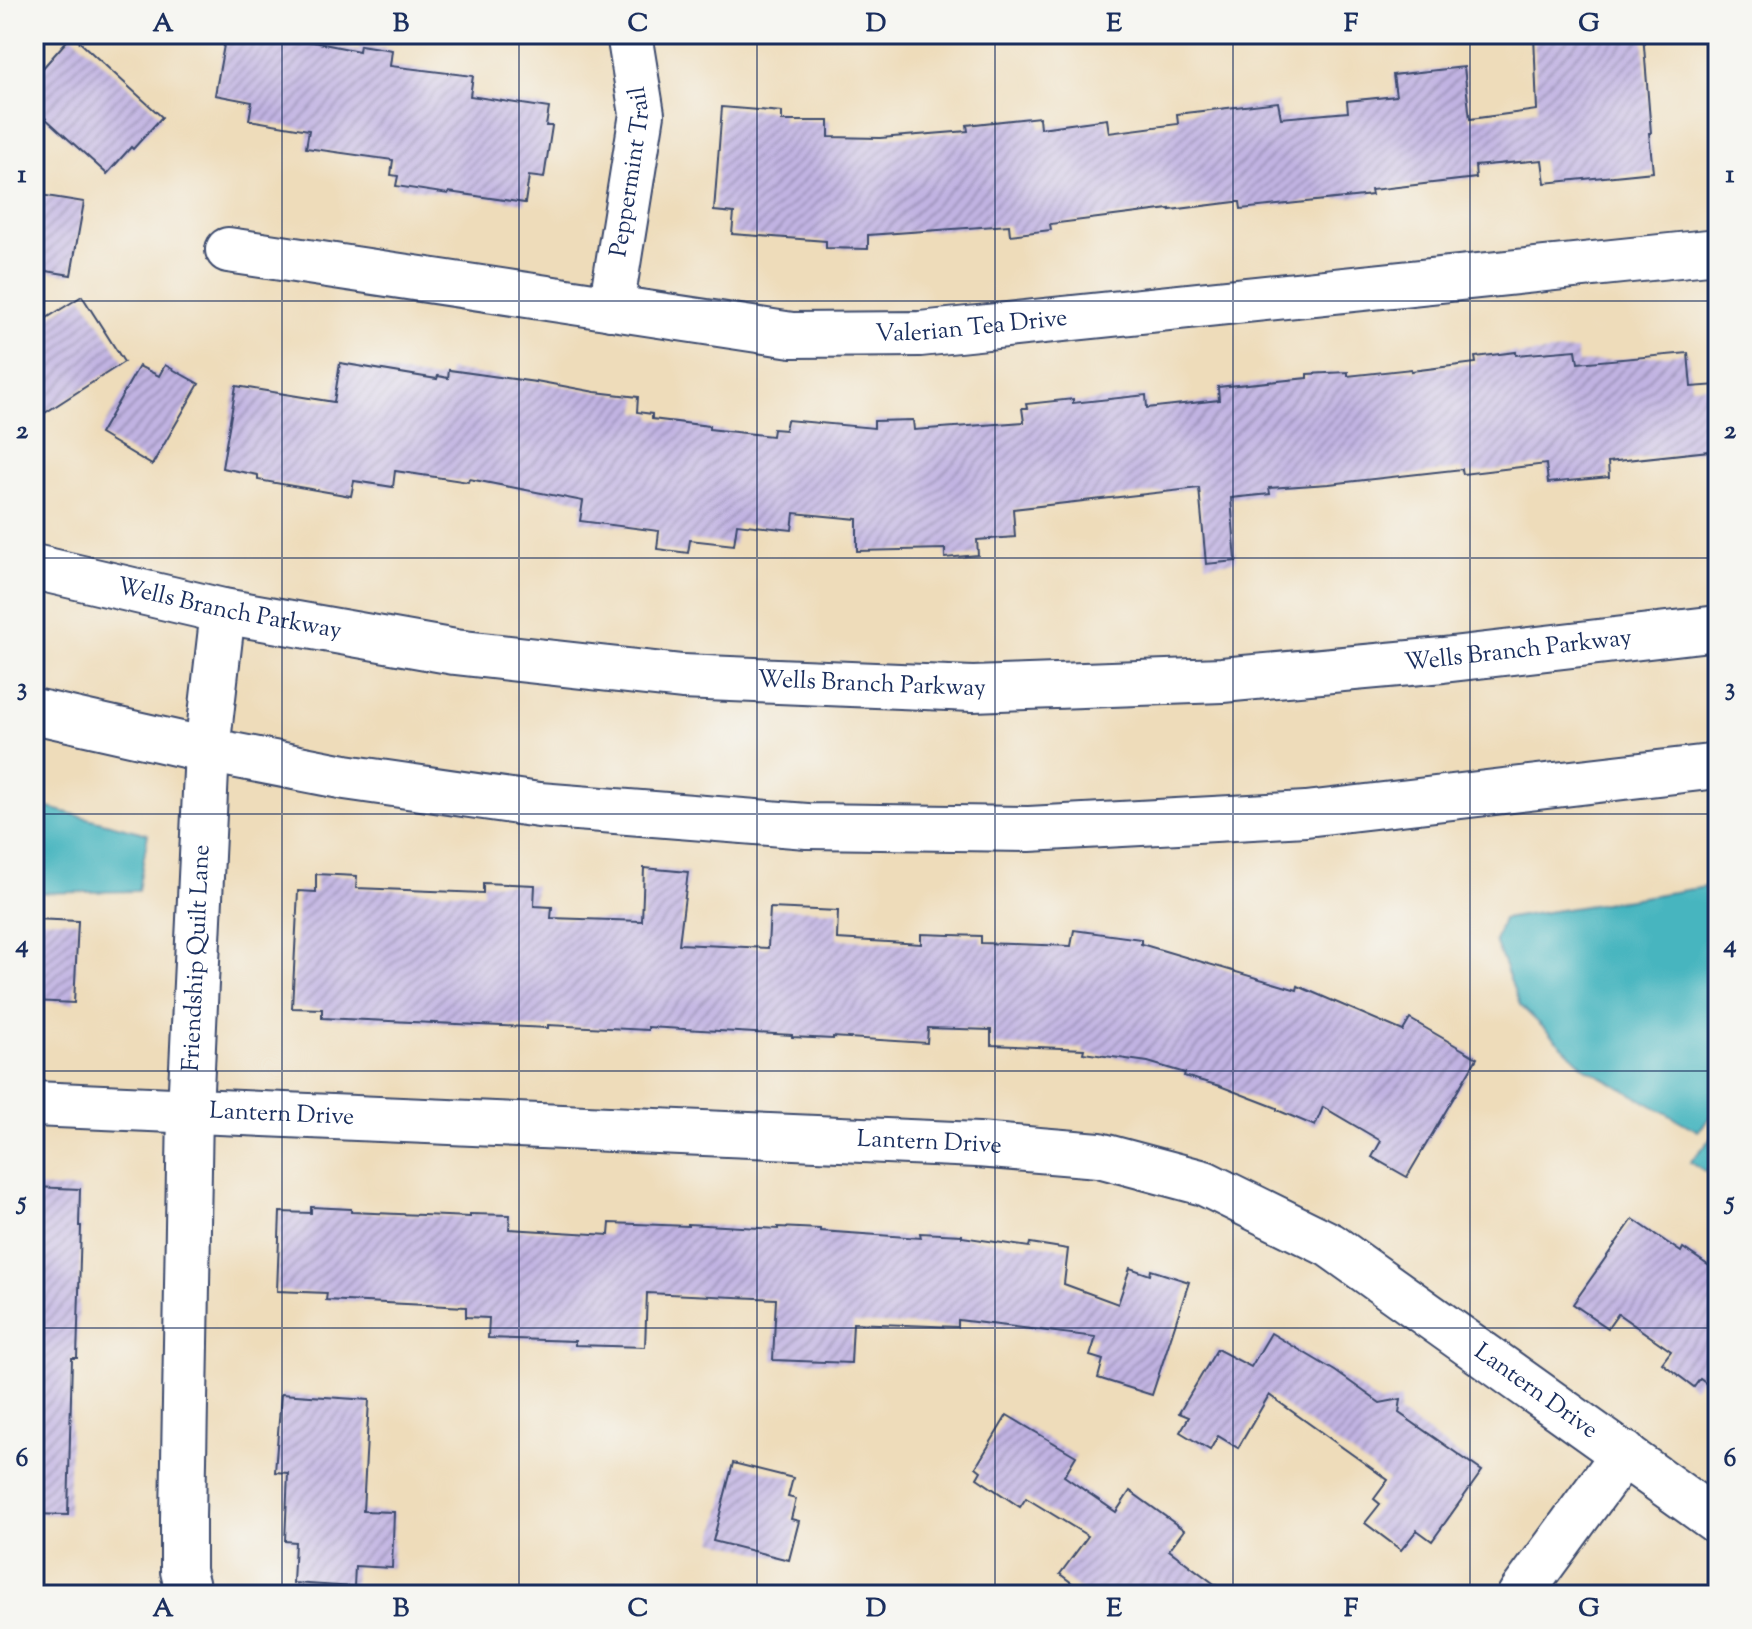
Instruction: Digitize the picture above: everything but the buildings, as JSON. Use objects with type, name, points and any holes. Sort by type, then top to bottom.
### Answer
[{"type":"street","name":"Peppermint Trail","points":[[611,308],[642,114],[629,34]]},
{"type":"street","name":"Valerian Tea Drive","points":[[228,250],[792,335],[920,334],[1718,251]]},
{"type":"street","name":"Wells Branch Parkway","points":[[34,567],[223,611],[455,652],[682,677],[973,689],[1222,680],[1443,660],[1718,628]]},
{"type":"street","name":"Friendship Quilt Lane","points":[[189,1595],[183,1571],[183,1519],[190,1110],[207,750],[223,611]]},
{"type":"street","points":[[34,711],[345,777],[539,805],[807,826],[1029,829],[1306,814],[1718,766]]},
{"type":"street","name":"Lantern Drive","points":[[34,1104],[978,1145],[1099,1155],[1204,1183],[1330,1245],[1718,1522]]},
{"type":"street","points":[[1520,1595],[1624,1453]]},
{"type":"water","points":[[34,804],[148,834],[138,891],[34,893]]},
{"type":"water","points":[[1718,885],[1718,1109],[1698,1131],[1584,1067],[1520,1005],[1495,941],[1503,919]]},
{"type":"water","points":[[1718,1131],[1718,1179],[1690,1162]]}]
